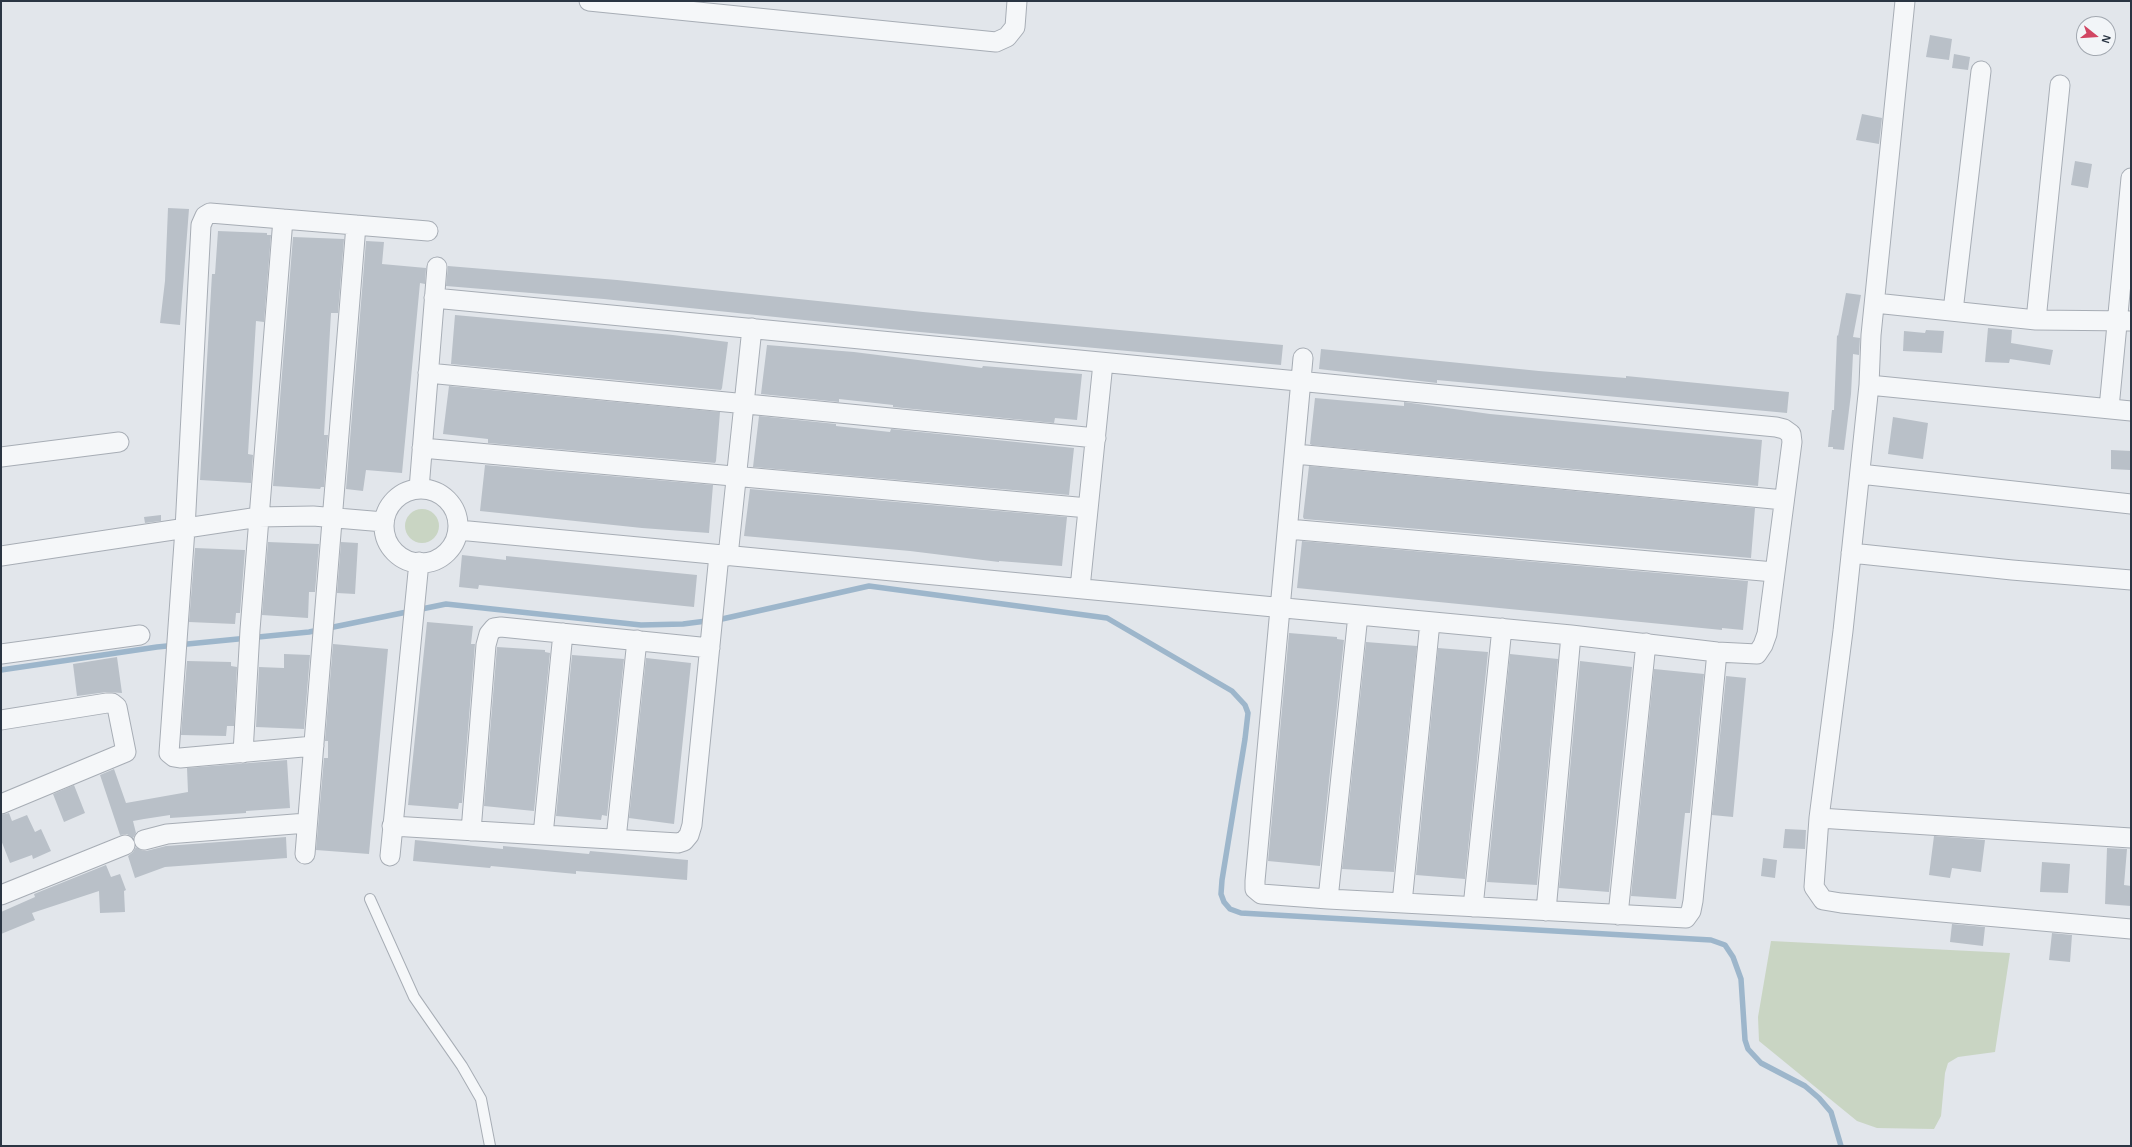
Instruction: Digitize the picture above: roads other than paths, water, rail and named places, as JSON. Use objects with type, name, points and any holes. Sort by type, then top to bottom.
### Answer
[{"type":"street","points":[[589,1],[996,42],[1008,37],[1015,27],[1017,1]]},
{"type":"street","points":[[1905,1],[1875,303],[1860,474],[1820,818],[1814,887],[1824,900],[1841,904],[2131,928]]},
{"type":"street","points":[[1953,310],[1981,71]]},
{"type":"street","points":[[2036,320],[2060,85]]},
{"type":"street","points":[[2109,408],[2124,320],[2131,178]]},
{"type":"street","points":[[314,746],[180,758],[174,757],[169,753],[185,528],[201,225],[205,216],[210,213],[428,231]]},
{"type":"street","points":[[243,753],[259,517],[283,219]]},
{"type":"street","points":[[305,854],[356,225]]},
{"type":"street","points":[[419,489],[437,267]]},
{"type":"street","points":[[434,298],[1776,427],[1784,429],[1791,434],[1792,442],[1766,634],[1763,645],[1757,654],[1717,652],[1571,634],[458,530]]},
{"type":"street","points":[[1875,303],[1953,310],[2036,320],[2124,320]]},
{"type":"street","points":[[392,826],[678,843],[684,841],[689,835],[692,824],[713,620],[736,475],[752,328]]},
{"type":"street","points":[[1303,358],[1256,889],[1261,894],[1268,896],[1686,918],[1691,911],[1717,652]]},
{"type":"street","points":[[1080,588],[1103,363]]},
{"type":"street","points":[[428,372],[744,402],[1096,438]]},
{"type":"street","points":[[1869,385],[2131,411]]},
{"type":"street","points":[[1,457],[118,442]]},
{"type":"street","points":[[422,448],[736,475],[1088,508]]},
{"type":"street","points":[[1295,454],[1784,500]]},
{"type":"street","points":[[1860,474],[2131,504]]},
{"type":"street","points":[[419,489],[436,492],[446,498],[455,513],[458,530],[454,542],[446,552],[436,560],[411,562],[399,556],[390,547],[385,535],[384,522],[387,511],[394,501],[402,494],[419,489]]},
{"type":"street","points":[[1,556],[259,517],[332,518],[384,522]]},
{"type":"street","points":[[1288,529],[1774,572]]},
{"type":"street","points":[[1851,553],[2012,570],[2131,580]]},
{"type":"street","points":[[390,856],[419,562]]},
{"type":"street","points":[[1328,899],[1358,615]]},
{"type":"street","points":[[1402,903],[1430,622]]},
{"type":"street","points":[[471,831],[488,634],[494,628],[501,627],[710,648]]},
{"type":"street","points":[[1473,907],[1502,628]]},
{"type":"street","points":[[543,835],[563,633]]},
{"type":"street","points":[[1546,911],[1571,634]]},
{"type":"street","points":[[1,654],[140,635]]},
{"type":"street","points":[[616,839],[637,640]]},
{"type":"street","points":[[1618,915],[1646,643]]},
{"type":"street","points":[[1,720],[106,702],[112,703],[117,707],[126,752],[1,804]]},
{"type":"street","points":[[1820,818],[2131,838]]},
{"type":"street","points":[[144,840],[167,834],[308,823]]},
{"type":"street","points":[[1,896],[125,845]]},
{"type":"lane","points":[[370,899],[414,997],[462,1066],[481,1099],[490,1146]]},
{"type":"waterway","points":[[1,670],[157,647],[309,632],[446,604],[641,625],[683,624],[722,619],[869,586],[1107,618],[1232,691],[1245,705],[1248,713],[1245,739],[1222,880],[1221,894],[1224,902],[1230,909],[1241,913],[1711,940],[1725,945],[1733,957],[1741,979],[1745,1040],[1748,1049],[1761,1063],[1805,1086],[1819,1098],[1831,1112],[1841,1146]]}]
